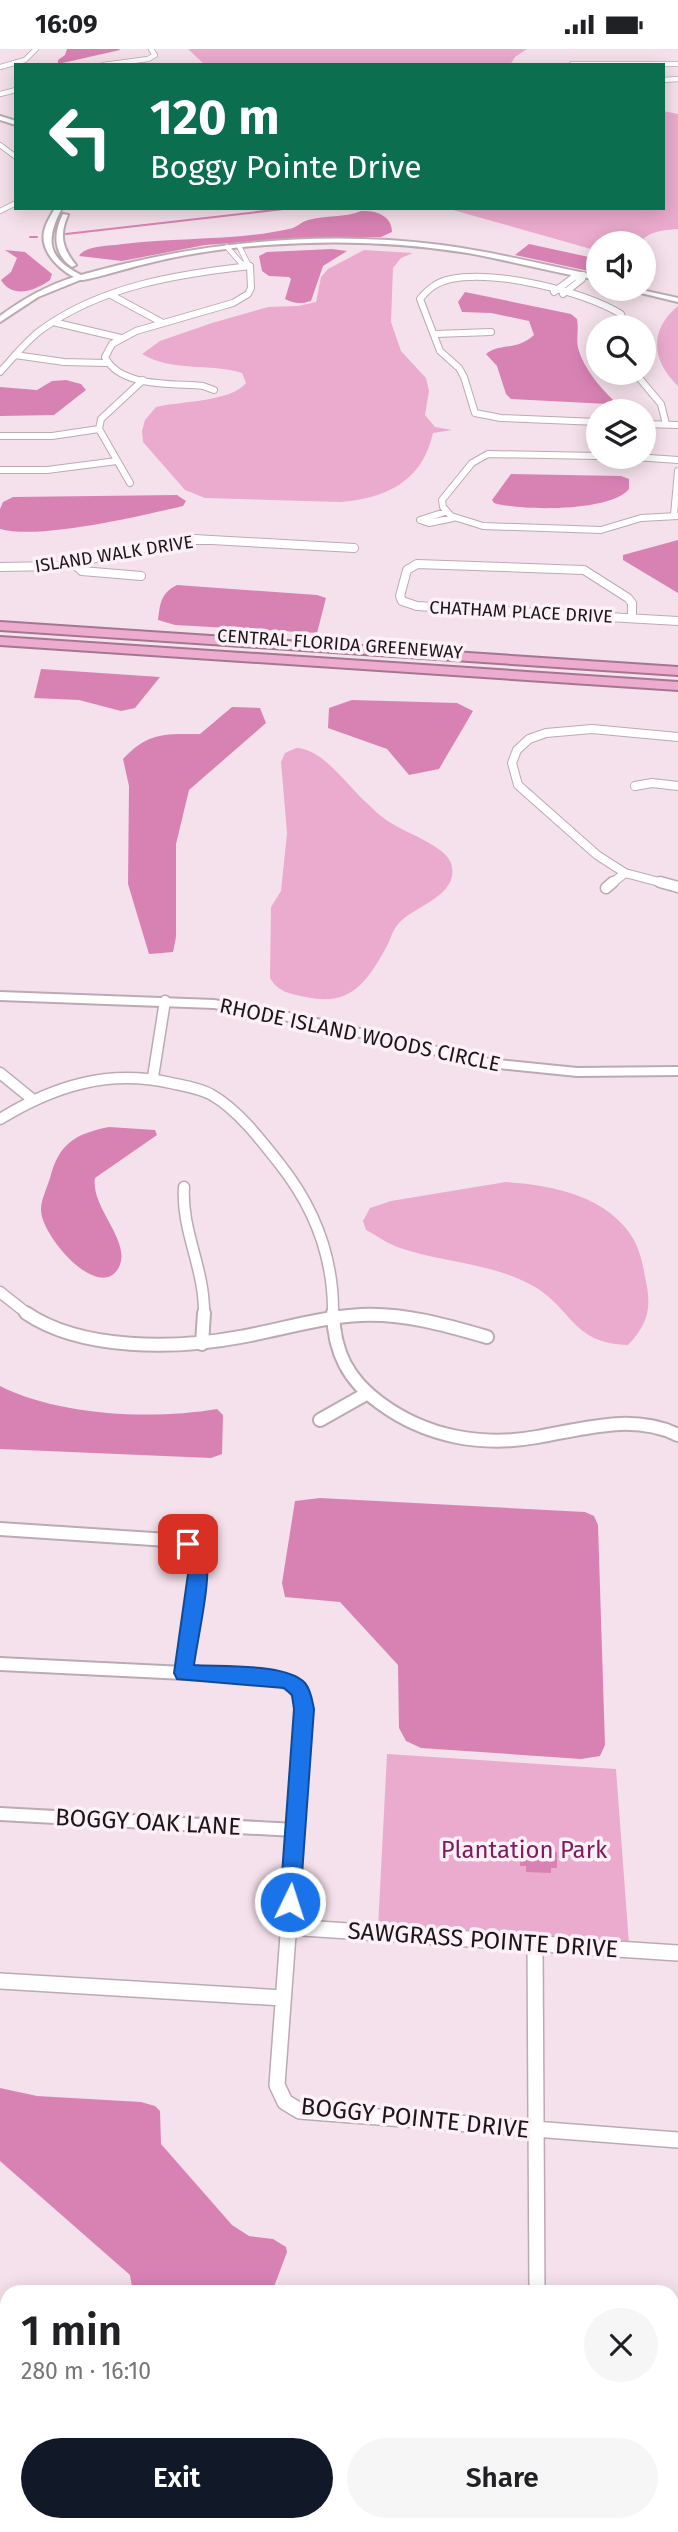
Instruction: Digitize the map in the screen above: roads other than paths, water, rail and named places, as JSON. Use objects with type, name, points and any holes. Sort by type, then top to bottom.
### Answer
[{"type":"highway","name":"CENTRAL FLORIDA GREENEWAY","points":[[0,626],[678,671]]},
{"type":"highway","name":"CENTRAL FLORIDA GREENEWAY","points":[[0,641],[678,686]]},
{"type":"street","points":[[18,63],[36,49]]},
{"type":"street","points":[[118,63],[148,59],[155,55],[151,49]]},
{"type":"street","points":[[0,67],[14,65]]},
{"type":"street","points":[[58,210],[47,232],[49,251],[62,266],[80,278]]},
{"type":"street","points":[[67,210],[57,239],[61,252],[71,264],[91,277]]},
{"type":"street","points":[[91,277],[0,320],[26,301],[80,278],[235,249],[317,245],[401,247],[482,258],[586,278]]},
{"type":"street","points":[[235,249],[241,263],[250,266]]},
{"type":"street","points":[[106,362],[106,350],[121,338],[161,322],[241,300],[251,288],[250,266],[235,249]]},
{"type":"street","points":[[0,372],[53,322],[74,309],[111,295],[175,278],[250,266]]},
{"type":"street","points":[[440,271],[448,278]]},
{"type":"street","points":[[586,422],[501,418],[475,413],[464,377],[459,368],[440,351],[420,299],[423,291],[433,283],[448,278],[481,277],[563,294],[614,308],[621,315]]},
{"type":"street","points":[[554,292],[580,277]]},
{"type":"street","points":[[563,294],[580,277]]},
{"type":"street","points":[[656,291],[678,297]]},
{"type":"street","points":[[656,293],[678,297]]},
{"type":"street","points":[[111,295],[161,322]]},
{"type":"street","points":[[53,322],[121,338]]},
{"type":"street","points":[[435,334],[491,332]]},
{"type":"street","points":[[15,355],[64,362],[106,362],[124,375],[143,380],[203,386],[214,390]]},
{"type":"street","points":[[130,483],[99,429],[101,419],[143,380]]},
{"type":"street","points":[[645,385],[661,404],[666,424]]},
{"type":"street","points":[[656,424],[678,425]]},
{"type":"street","points":[[0,436],[52,436],[99,429]]},
{"type":"street","points":[[586,456],[488,454],[472,463],[442,500],[445,512],[466,524],[483,526],[601,530],[641,518],[676,515],[678,471]]},
{"type":"street","points":[[656,458],[678,460]]},
{"type":"street","points":[[0,470],[47,470],[117,461]]},
{"type":"street","points":[[445,512],[420,520],[429,523],[453,518]]},
{"type":"street","name":"ISLAND WALK DRIVE","points":[[0,567],[39,568],[189,539],[354,548]]},
{"type":"street","points":[[72,562],[82,571],[141,576]]},
{"type":"street","name":"CHATHAM PLACE DRIVE","points":[[632,618],[632,603],[628,598],[584,570],[417,564],[407,570],[400,596],[402,601],[417,605],[678,621]]},
{"type":"street","points":[[678,737],[592,728],[566,729],[539,735],[520,745],[511,760],[511,773],[518,785],[597,855],[625,873],[678,887]]},
{"type":"street","points":[[635,786],[652,783],[678,786]]},
{"type":"street","points":[[606,888],[625,873]]},
{"type":"street","name":"RHODE ISLAND WOODS CIRCLE","points":[[0,996],[165,1001],[248,1008],[439,1053],[527,1069],[577,1072],[678,1071]]},
{"type":"street","points":[[153,1077],[165,1001]]},
{"type":"street","points":[[0,1073],[32,1098]]},
{"type":"street","points":[[0,1119],[32,1098],[91,1079],[153,1077],[210,1094],[271,1150],[300,1188],[320,1231],[331,1266],[336,1345],[345,1366],[366,1394],[413,1423],[452,1437],[516,1441],[618,1423],[646,1424],[678,1435]]},
{"type":"street","points":[[210,1094],[219,1086]]},
{"type":"street","points":[[184,1187],[184,1216],[196,1247],[202,1276],[202,1343]]},
{"type":"street","points":[[0,1292],[34,1318],[82,1335],[149,1344],[202,1343],[333,1318],[377,1315],[428,1320],[487,1337]]},
{"type":"street","points":[[320,1420],[366,1394]]},
{"type":"street","points":[[0,1529],[168,1540],[188,1544],[197,1556],[198,1567],[183,1673]]},
{"type":"street","name":"BOGGY POINTE DRIVE","points":[[1,1668],[183,1673],[288,1680],[300,1691],[304,1709],[277,2085],[285,2102],[300,2111],[678,2140]]},
{"type":"street","name":"BOGGY OAK LANE","points":[[0,1814],[295,1830]]},
{"type":"street","name":"SAWGRASS POINTE DRIVE","points":[[288,1927],[678,1953]]},
{"type":"street","points":[[535,1943],[537,2285]]},
{"type":"street","points":[[0,1981],[283,1998]]},
{"type":"waterway","points":[[66,234],[275,210]]},
{"type":"waterway","points":[[30,237],[37,237]]},
{"type":"park label","name":"Plantation Park","points":[[524,1850]]}]
